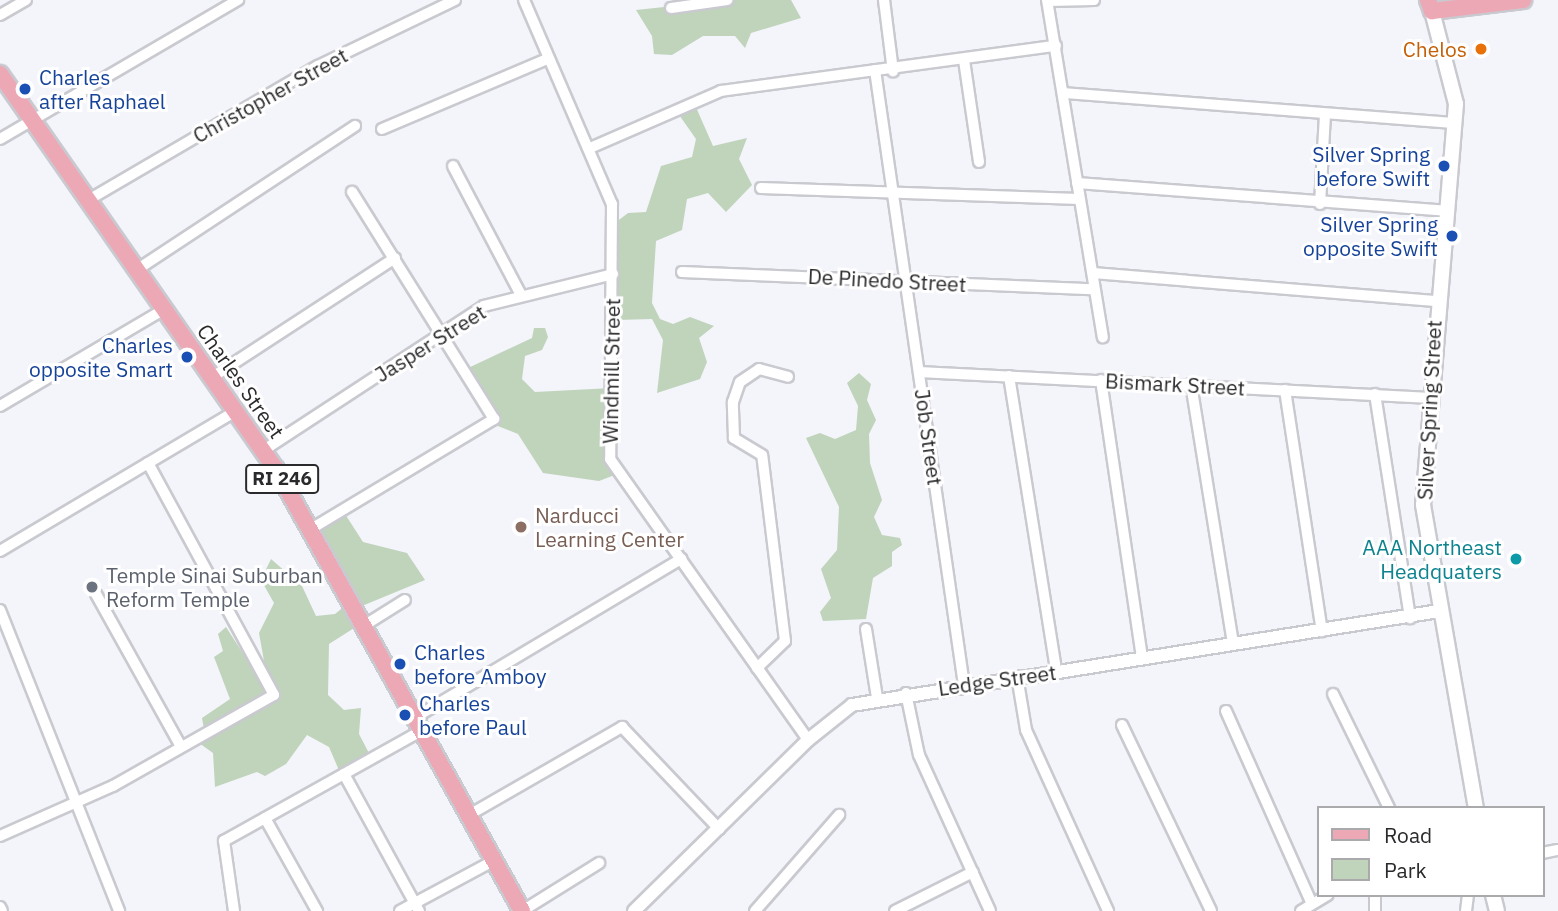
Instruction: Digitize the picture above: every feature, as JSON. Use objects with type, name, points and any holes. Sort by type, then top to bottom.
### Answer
[{"type":"main road","points":[[1430,6],[1523,0]]},
{"type":"main road","name":"Silver Spring Street","points":[[1430,6],[1453,79],[1455,123],[1435,301],[1423,505],[1439,611],[1476,806]]},
{"type":"main road","name":"Charles Street","points":[[0,74],[264,450],[365,625],[522,911]]},
{"type":"street","points":[[0,15],[26,0]]},
{"type":"street","points":[[0,139],[238,0]]},
{"type":"street","name":"Christopher Street","points":[[89,199],[318,66],[455,0]]},
{"type":"street","name":"Windmill Street","points":[[524,0],[612,204],[609,454],[808,740]]},
{"type":"street","points":[[671,8],[727,0]]},
{"type":"street","points":[[884,0],[892,71]]},
{"type":"street","points":[[1094,0],[1048,1],[1093,273],[1092,289],[1102,337]]},
{"type":"street","points":[[590,148],[711,94],[875,70],[892,71],[1056,46]]},
{"type":"street","points":[[382,129],[549,58]]},
{"type":"street","points":[[964,60],[979,162]]},
{"type":"street","name":"Job Street","points":[[875,70],[964,685]]},
{"type":"street","points":[[1064,93],[1455,123]]},
{"type":"street","points":[[1320,204],[1325,115]]},
{"type":"street","points":[[138,269],[355,126]]},
{"type":"street","points":[[453,166],[521,295]]},
{"type":"street","points":[[1077,183],[1320,204],[1446,211]]},
{"type":"street","points":[[761,188],[1079,199]]},
{"type":"street","points":[[311,529],[494,419],[444,332],[352,192]]},
{"type":"street","points":[[214,376],[395,258]]},
{"type":"street","name":"De Pinedo Street","points":[[682,272],[904,279],[1092,289]]},
{"type":"street","points":[[1093,273],[1435,301]]},
{"type":"street","name":"Jasper Street","points":[[264,450],[484,306],[613,274]]},
{"type":"street","points":[[0,406],[165,309]]},
{"type":"street","points":[[757,668],[785,640],[759,451],[734,438],[734,393],[759,369],[788,377]]},
{"type":"street","name":"Bismark Street","points":[[919,372],[1431,398]]},
{"type":"street","points":[[1009,376],[1056,671]]},
{"type":"street","points":[[1101,380],[1142,659]]},
{"type":"street","points":[[1191,384],[1233,644]]},
{"type":"street","points":[[1285,390],[1322,631]]},
{"type":"street","points":[[1375,394],[1410,618]]},
{"type":"street","points":[[0,551],[236,411]]},
{"type":"street","points":[[0,836],[78,804],[274,695],[148,463]]},
{"type":"street","points":[[234,911],[221,845],[344,775],[419,724],[681,559]]},
{"type":"street","points":[[96,594],[180,745]]},
{"type":"street","points":[[365,625],[405,600]]},
{"type":"street","points":[[0,610],[119,911]]},
{"type":"street","name":"Ledge Street","points":[[634,911],[808,740],[852,705],[905,693],[1410,618],[1439,611]]},
{"type":"street","points":[[866,629],[877,698]]},
{"type":"street","points":[[1017,676],[1026,730],[1108,911]]},
{"type":"street","points":[[905,693],[919,755],[990,911]]},
{"type":"street","points":[[1333,694],[1389,806]]},
{"type":"street","points":[[1226,712],[1312,904]]},
{"type":"street","points":[[1122,724],[1211,911]]},
{"type":"street","points":[[469,815],[622,727],[719,829]]},
{"type":"street","points":[[344,775],[416,907]]},
{"type":"street","points":[[755,911],[839,816]]},
{"type":"street","points":[[265,818],[317,911]]},
{"type":"street","points":[[400,911],[416,907],[495,860]]},
{"type":"street","points":[[522,911],[599,863]]},
{"type":"street","points":[[895,911],[973,872]]},
{"type":"street","points":[[1301,911],[1324,897]]},
{"type":"green space","points":[[730,0],[791,0],[801,18],[751,33],[745,48],[735,36],[703,36],[672,55],[654,54],[652,36],[636,10]]},
{"type":"green space","points":[[695,105],[713,146],[747,138],[739,159],[752,185],[726,212],[708,193],[687,199],[682,230],[656,241],[652,303],[660,319],[673,324],[690,317],[714,326],[699,338],[707,362],[700,379],[657,393],[663,340],[652,319],[617,320],[615,223],[628,213],[646,212],[661,166],[692,157],[696,139],[677,112]]},
{"type":"green space","points":[[534,328],[545,328],[548,337],[542,350],[525,356],[522,379],[535,392],[612,388],[610,455],[620,473],[599,481],[543,473],[518,434],[490,423],[466,369],[532,338]]},
{"type":"green space","points":[[859,373],[871,384],[867,400],[876,420],[869,434],[870,463],[882,500],[874,517],[882,535],[900,538],[902,545],[892,552],[892,566],[873,578],[866,619],[823,621],[820,612],[831,598],[821,569],[837,550],[839,507],[806,438],[820,433],[835,439],[856,430],[858,406],[847,383]]},
{"type":"green space","points":[[345,514],[363,542],[407,553],[425,580],[357,608],[362,623],[329,644],[328,695],[344,710],[361,708],[359,734],[372,759],[341,775],[329,747],[307,735],[286,764],[265,776],[257,772],[215,787],[213,753],[192,738],[204,729],[202,718],[230,699],[214,657],[223,651],[218,634],[226,627],[244,655],[264,661],[259,633],[274,603],[261,580],[271,559],[302,586],[316,616],[335,614],[351,601],[314,532]]},
{"type":"place","name":"Chelos","points":[[1481,49]]},
{"type":"place","name":"Charles after Raphael","points":[[25,89]]},
{"type":"place","name":"Silver Spring before Swift","points":[[1444,166]]},
{"type":"place","name":"Silver Spring opposite Swift","points":[[1452,236]]},
{"type":"place","name":"Charles opposite Smart","points":[[187,357]]},
{"type":"place","name":"Narducci Learning Center","points":[[521,527]]},
{"type":"place","name":"AAA Northeast Headquaters","points":[[1516,559]]},
{"type":"place","name":"Temple Sinai Suburban Reform Temple","points":[[92,587]]},
{"type":"place","name":"Charles before Amboy","points":[[400,664]]},
{"type":"place","name":"Charles before Paul","points":[[405,715]]}]
